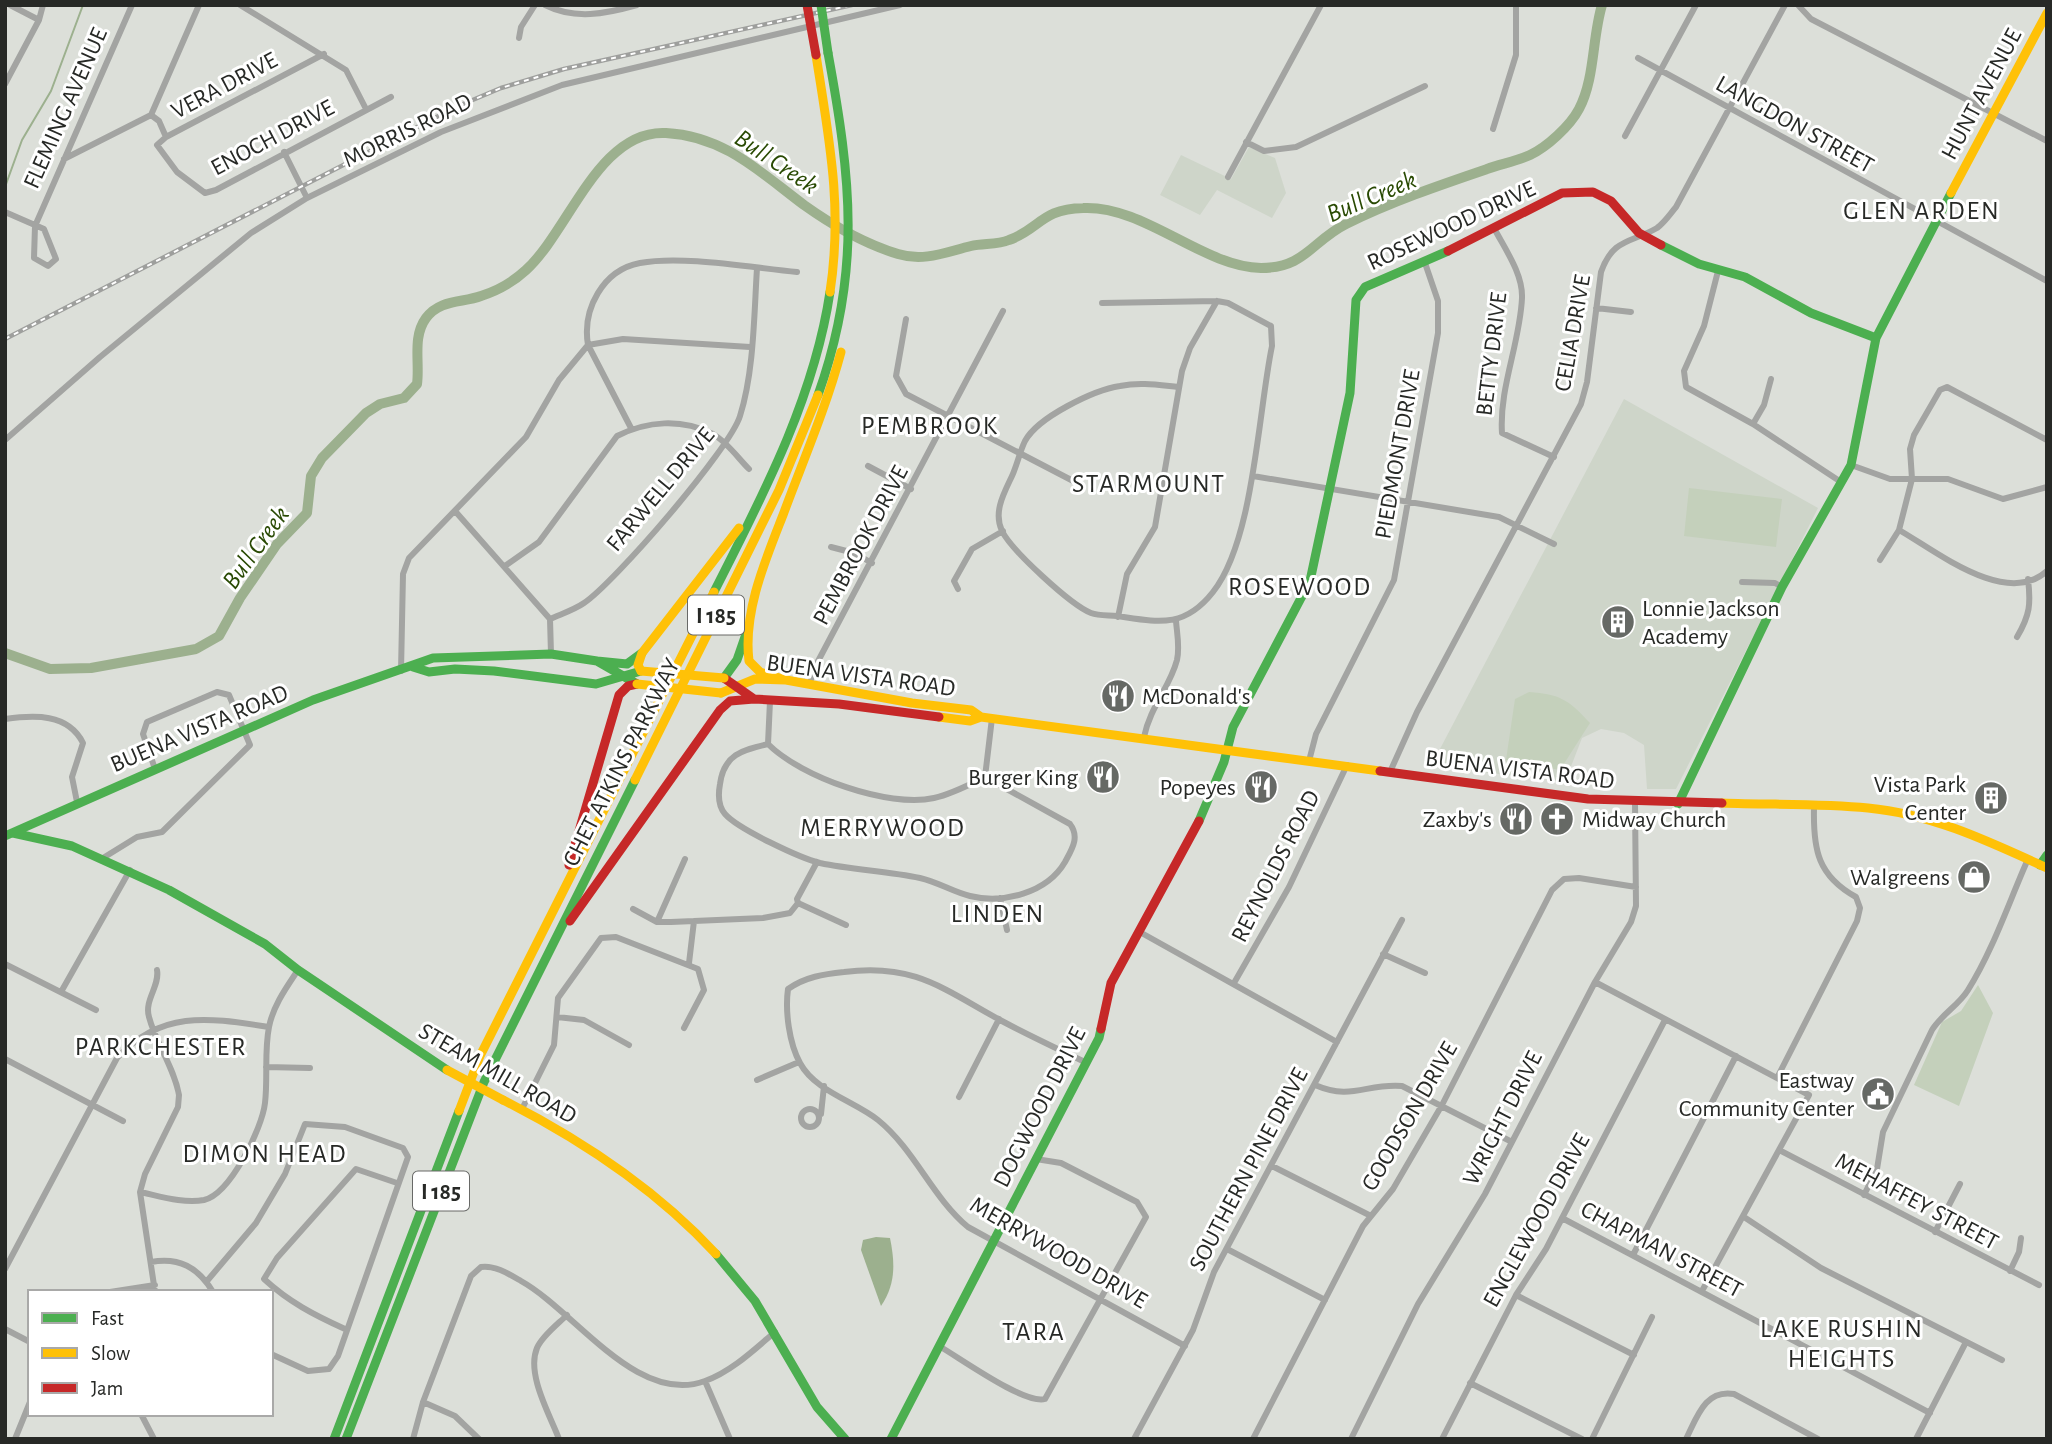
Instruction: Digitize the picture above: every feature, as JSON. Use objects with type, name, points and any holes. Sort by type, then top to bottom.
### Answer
[{"type":"main road","name":"CHET ATKINS PARKWAY","points":[[334,1439],[480,1056],[758,503],[806,393],[826,320],[835,261],[836,181],[807,5]]},
{"type":"main road","points":[[724,678],[737,660],[747,632],[776,535],[832,390],[841,349],[849,271],[849,190],[821,5]]},
{"type":"main road","name":"HUNT AVENUE","points":[[1678,804],[1782,587],[1851,465],[1876,338],[1934,221],[1987,123],[1996,115],[2047,13]]},
{"type":"main road","name":"ROSEWOOD DRIVE","points":[[1227,749],[1242,709],[1310,581],[1332,489],[1354,360],[1356,300],[1365,287],[1424,262],[1562,193],[1593,192],[1611,201],[1639,233],[1718,271],[1745,277],[1811,313],[1876,338]]},
{"type":"main road","name":"CHET ATKINS PARKWAY","points":[[346,1439],[484,1082],[806,432],[835,348],[849,271]]},
{"type":"main road","points":[[597,661],[626,664],[642,653],[758,503]]},
{"type":"main road","points":[[747,632],[748,659],[752,665],[758,671],[786,680]]},
{"type":"main road","points":[[641,671],[638,666],[642,653]]},
{"type":"main road","name":"BUENA VISTA ROAD","points":[[9,835],[77,802],[321,697],[372,678],[401,671],[433,658],[551,654],[597,661],[637,684],[721,693],[755,679],[786,680],[971,710],[981,717],[992,719],[1635,802],[1868,808],[1902,813],[1968,831],[2044,867]]},
{"type":"main road","name":"BUENA VISTA ROAD","points":[[413,667],[429,672],[456,668],[494,671],[596,684],[641,671],[724,678],[754,699],[839,704],[970,721],[981,717]]},
{"type":"main road","points":[[532,951],[568,867],[619,695],[628,686],[637,684]]},
{"type":"main road","points":[[550,948],[719,710],[730,701],[754,699]]},
{"type":"main road","name":"DOGWOOD DRIVE","points":[[891,1439],[1087,1063],[1099,1038],[1111,983],[1188,845],[1224,762],[1227,749]]},
{"type":"main road","points":[[34,824],[47,841]]},
{"type":"main road","name":"STEAM MILL ROAD","points":[[9,835],[47,841],[103,858],[130,870],[265,944],[298,970],[447,1070],[588,1147],[683,1223],[734,1276],[775,1332],[801,1385],[816,1407],[845,1439]]},
{"type":"main road","points":[[2044,867],[2047,855]]},
{"type":"street","points":[[10,5],[39,20]]},
{"type":"street","points":[[5,84],[8,73],[39,20],[43,5]]},
{"type":"street","name":"FLEMING AVENUE","points":[[35,226],[132,5]]},
{"type":"street","points":[[64,159],[151,116],[199,5]]},
{"type":"street","points":[[240,5],[324,54],[346,70],[366,109]]},
{"type":"street","points":[[519,38],[521,27],[534,5]]},
{"type":"street","points":[[545,5],[556,11],[589,16],[637,5]]},
{"type":"street","name":"MORRIS ROAD","points":[[5,440],[100,357],[251,233],[307,198],[442,132],[562,85],[900,5]]},
{"type":"street","points":[[1228,177],[1321,5]]},
{"type":"street","points":[[1493,129],[1516,55],[1516,5]]},
{"type":"street","points":[[1625,136],[1696,5]]},
{"type":"street","name":"CELIA DRIVE","points":[[1390,772],[1407,731],[1514,524],[1554,457],[1584,393],[1596,308],[1607,256],[1639,233],[1654,229],[1676,207],[1727,110],[1745,84],[1785,5]]},
{"type":"street","points":[[1798,5],[1811,19],[2047,141]]},
{"type":"street","name":"VERA DRIVE","points":[[151,116],[159,121],[166,137],[324,54]]},
{"type":"street","name":"LANGDON STREET","points":[[1638,58],[1727,110],[2047,281]]},
{"type":"street","points":[[1246,142],[1264,151],[1296,147],[1425,86]]},
{"type":"street","name":"ENOCH DRIVE","points":[[166,137],[157,145],[163,155],[177,172],[205,192],[216,190],[391,97]]},
{"type":"street","points":[[284,152],[307,198]]},
{"type":"street","points":[[5,212],[44,229],[56,259],[48,267],[38,264],[34,258],[35,226]]},
{"type":"street","name":"BETTY DRIVE","points":[[1494,228],[1516,268],[1522,297],[1503,405],[1502,433],[1554,457]]},
{"type":"street","points":[[631,428],[589,345],[586,324],[594,299],[612,276],[624,268],[642,262],[797,272]]},
{"type":"street","name":"PIEDMONT DRIVE","points":[[1309,761],[1316,734],[1389,593],[1437,333],[1438,301],[1424,262]]},
{"type":"street","name":"FARWELL DRIVE","points":[[550,619],[584,603],[619,569],[725,444],[740,419],[751,347],[757,268]]},
{"type":"street","points":[[1718,271],[1704,327],[1684,372],[1686,387],[1753,424],[1841,482]]},
{"type":"street","points":[[1118,617],[1127,574],[1154,527],[1178,387],[1190,348],[1217,301]]},
{"type":"street","points":[[1102,303],[1228,303],[1271,326],[1272,346],[1252,476],[1234,555],[1213,592],[1176,621],[1149,622],[1092,614],[1073,602],[1016,551],[1003,531],[999,505],[1026,440],[1039,426],[1081,399],[1118,386],[1146,383],[1178,387]]},
{"type":"street","points":[[1596,308],[1630,312]]},
{"type":"street","name":"PEMBROOK DRIVE","points":[[809,685],[816,665],[1003,311]]},
{"type":"street","points":[[906,319],[897,365],[898,384],[906,394],[1077,483]]},
{"type":"street","points":[[401,671],[402,574],[409,558],[526,437],[559,380],[589,345],[623,339],[751,347]]},
{"type":"street","points":[[1753,424],[1764,405],[1771,379]]},
{"type":"street","points":[[1880,560],[1899,530],[1912,479],[1910,449],[1914,435],[1940,390],[1947,387],[2047,440]]},
{"type":"street","points":[[505,566],[538,542],[617,436],[631,428],[663,422],[714,435],[749,469]]},
{"type":"street","points":[[1851,465],[1890,479],[1948,479],[2003,499],[2047,487]]},
{"type":"street","points":[[868,466],[911,489]]},
{"type":"street","points":[[1252,476],[1463,509],[1514,524],[1554,544]]},
{"type":"street","points":[[455,511],[550,619],[551,654]]},
{"type":"street","points":[[1899,530],[1986,579],[2003,585],[2028,579],[2047,570]]},
{"type":"street","points":[[958,589],[954,581],[972,549],[1003,531]]},
{"type":"street","points":[[831,547],[854,553],[872,563]]},
{"type":"street","points":[[2017,637],[2029,617],[2032,603],[2028,579]]},
{"type":"street","points":[[1742,582],[1775,583],[1782,587]]},
{"type":"street","points":[[1144,737],[1153,706],[1176,663],[1179,649],[1176,621]]},
{"type":"street","points":[[103,858],[137,837],[162,832],[186,812],[250,745],[229,695],[217,692],[147,722],[143,734],[155,769]]},
{"type":"street","points":[[770,701],[768,744],[782,757],[826,779],[860,791],[902,798],[934,798],[985,777]]},
{"type":"street","points":[[5,719],[41,716],[58,720],[77,732],[83,743],[72,777],[77,802]]},
{"type":"street","points":[[985,777],[992,719]]},
{"type":"street","points":[[768,744],[741,750],[727,761],[721,776],[720,804],[724,813],[742,829],[817,862],[917,877],[974,897],[1000,898],[1028,893],[1052,878],[1070,854],[1075,831],[1070,824],[985,777]]},
{"type":"street","name":"REYNOLDS ROAD","points":[[1234,983],[1289,887],[1347,765]]},
{"type":"street","name":"WRIGHT DRIVE","points":[[1352,1439],[1418,1304],[1475,1212],[1595,982],[1631,922],[1636,906],[1635,802]]},
{"type":"street","points":[[1777,1078],[1857,920],[1860,908],[1856,897],[1836,886],[1824,870],[1813,831],[1814,808]]},
{"type":"street","points":[[657,922],[685,859]]},
{"type":"street","points":[[1864,1195],[1877,1169],[1883,1132],[1932,1030],[1941,1017],[1966,994],[1980,969],[2028,859]]},
{"type":"street","points":[[633,909],[657,922],[763,918],[790,913],[798,903],[797,899],[817,862]]},
{"type":"street","points":[[61,992],[130,870]]},
{"type":"street","name":"GOODSON DRIVE","points":[[1253,1439],[1371,1216],[1393,1189],[1442,1105],[1552,890],[1564,879],[1579,878],[1636,887]]},
{"type":"street","points":[[1000,898],[1007,930]]},
{"type":"street","points":[[798,903],[846,925]]},
{"type":"street","name":"SOUTHERN PINE DRIVE","points":[[1134,1439],[1185,1346],[1214,1272],[1402,920]]},
{"type":"street","points":[[689,963],[694,921]]},
{"type":"street","points":[[1138,931],[1338,1042]]},
{"type":"street","points":[[522,1109],[555,1045],[558,998],[601,938],[616,937],[689,963],[698,970],[704,990],[684,1028]]},
{"type":"street","points":[[1383,954],[1425,973]]},
{"type":"street","points":[[5,964],[96,1010]]},
{"type":"street","points":[[757,1080],[799,1062],[790,1028],[788,989],[801,980],[864,969],[913,975],[1087,1063]]},
{"type":"street","points":[[132,1290],[155,1288],[140,1192],[145,1174],[178,1107],[179,1095],[148,1016],[150,996],[159,979],[157,970]]},
{"type":"street","points":[[140,1192],[190,1201],[205,1200],[220,1194],[260,1124],[265,1104],[269,1027],[281,996],[298,970]]},
{"type":"street","points":[[1595,982],[1809,1095],[1702,1291]]},
{"type":"street","points":[[5,1269],[8,1258],[117,1058],[131,1042],[180,1019],[208,1017],[269,1027]]},
{"type":"street","points":[[557,1017],[584,1020],[629,1045]]},
{"type":"street","points":[[959,1097],[999,1019]]},
{"type":"street","name":"ENGLEWOOD DRIVE","points":[[1443,1439],[1516,1295],[1546,1249],[1665,1020]]},
{"type":"street","points":[[1633,1255],[1736,1056]]},
{"type":"street","points":[[5,1059],[123,1121]]},
{"type":"street","name":"MERRYWOOD DRIVE","points":[[799,1062],[809,1076],[877,1120],[915,1160],[948,1210],[968,1227],[1185,1346]]},
{"type":"street","points":[[266,1067],[310,1068]]},
{"type":"street","points":[[1315,1085],[1347,1094],[1387,1085],[1402,1086],[1512,1142]]},
{"type":"street","points":[[821,1115],[824,1086]]},
{"type":"street","points":[[207,1281],[256,1223],[285,1174],[305,1124],[345,1127],[403,1148],[408,1157],[345,1329],[338,1356],[329,1369],[308,1371],[273,1355]]},
{"type":"street","name":"MEHAFFEY STREET","points":[[1779,1150],[2039,1285]]},
{"type":"street","points":[[939,1346],[1036,1400],[1045,1399],[1146,1217],[1137,1202],[1061,1163],[1036,1159]]},
{"type":"street","points":[[1272,1166],[1371,1216]]},
{"type":"street","points":[[345,1329],[309,1314],[284,1298],[264,1279],[277,1258],[356,1169],[397,1182]]},
{"type":"street","points":[[1935,1232],[1960,1184]]},
{"type":"street","points":[[1744,1217],[1821,1268],[1965,1344],[2002,1360]]},
{"type":"street","name":"CHAPMAN STREET","points":[[1562,1218],[1930,1413]]},
{"type":"street","points":[[2010,1271],[2019,1252],[2021,1238]]},
{"type":"street","points":[[1227,1248],[1325,1300]]},
{"type":"street","points":[[151,1262],[169,1258],[185,1262],[207,1281],[212,1290]]},
{"type":"street","points":[[413,1439],[424,1402],[475,1270],[488,1266],[543,1293],[612,1354],[650,1379],[666,1385],[705,1381],[753,1351],[775,1332]]},
{"type":"street","points":[[1516,1295],[1634,1355]]},
{"type":"street","points":[[559,1439],[541,1393],[535,1362],[537,1348],[567,1315]]},
{"type":"street","points":[[1591,1439],[1652,1317]]},
{"type":"street","points":[[5,1329],[28,1341]]},
{"type":"street","points":[[1916,1439],[1965,1344]]},
{"type":"street","points":[[705,1381],[730,1439]]},
{"type":"street","points":[[1470,1383],[1582,1439]]},
{"type":"street","points":[[1686,1439],[1706,1401],[1724,1392],[1734,1394],[1818,1439]]},
{"type":"street","points":[[424,1402],[455,1416],[479,1439]]},
{"type":"street","points":[[15,1439],[28,1407]]},
{"type":"street","points":[[142,1416],[154,1439]]},
{"type":"shaded area","points":[[1249,147],[1275,158],[1286,193],[1272,218],[1217,190],[1200,215],[1160,195],[1181,155],[1231,179]]},
{"type":"shaded area","points":[[1624,399],[1818,508],[1676,789],[1647,789],[1644,745],[1624,733],[1601,729],[1582,738],[1565,782],[1431,766]]},
{"type":"shaded area","points":[[1689,488],[1782,499],[1776,547],[1684,536]]},
{"type":"shaded area","points":[[1529,692],[1549,694],[1563,700],[1590,723],[1560,770],[1506,760],[1515,699]]},
{"type":"shaded area","points":[[1978,985],[1993,1013],[1959,1106],[1914,1085],[1942,1022],[1961,1011]]},
{"type":"shaded area","points":[[890,1238],[893,1256],[892,1281],[881,1306],[861,1250],[863,1240]]},
{"type":"waterway","points":[[5,187],[22,140],[51,91],[83,5]]},
{"type":"waterway","name":"Bull Creek","points":[[5,653],[50,669],[91,668],[196,649],[219,636],[240,598],[277,544],[307,513],[311,476],[322,458],[366,413],[380,404],[404,398],[417,384],[419,333],[426,318],[438,308],[452,302],[474,298],[505,286],[526,270],[542,253],[604,164],[622,147],[643,136],[666,133],[687,136],[724,148],[837,227],[898,254],[917,257],[935,255],[976,245],[1004,242],[1058,212],[1083,208],[1128,216],[1217,258],[1239,265],[1276,267],[1298,259],[1334,231],[1363,216],[1433,188],[1525,157],[1551,141],[1570,122],[1584,97],[1602,5]]},
{"type":"railway","points":[[5,339],[456,107],[501,88],[564,69],[852,5]]},
{"type":"traffic: fast","points":[[821,5],[828,53]]},
{"type":"traffic: fast","points":[[818,395],[832,350],[847,266],[847,184],[828,53]]},
{"type":"traffic: fast","points":[[1678,804],[1782,587],[1851,465],[1876,338],[1951,193]]},
{"type":"traffic: fast","points":[[1661,245],[1699,264],[1745,277],[1811,313],[1876,338]]},
{"type":"traffic: fast","points":[[1199,821],[1224,762],[1233,727],[1310,581],[1350,393],[1356,300],[1365,287],[1448,251]]},
{"type":"traffic: fast","points":[[714,592],[768,484],[799,409],[812,371],[830,292]]},
{"type":"traffic: fast","points":[[724,678],[737,660],[745,637]]},
{"type":"traffic: fast","points":[[597,661],[627,664],[642,653]]},
{"type":"traffic: fast","points":[[5,836],[313,700],[433,658],[551,654],[597,661],[637,684]]},
{"type":"traffic: fast","points":[[413,667],[429,672],[455,669],[494,671],[596,684],[641,671]]},
{"type":"traffic: fast","points":[[346,1439],[484,1082],[635,780]]},
{"type":"traffic: fast","points":[[13,833],[72,846],[169,890],[265,944],[298,970],[447,1070]]},
{"type":"traffic: fast","points":[[2040,865],[2047,855]]},
{"type":"traffic: fast","points":[[891,1439],[1099,1038],[1101,1029]]},
{"type":"traffic: fast","points":[[334,1439],[459,1111]]},
{"type":"traffic: fast","points":[[716,1254],[755,1301],[817,1407],[845,1439]]},
{"type":"traffic: slow","points":[[1951,193],[2047,13]]},
{"type":"traffic: slow","points":[[816,55],[830,144],[835,202],[834,261],[830,292]]},
{"type":"traffic: slow","points":[[786,680],[760,672],[749,661],[752,605],[841,352]]},
{"type":"traffic: slow","points":[[635,780],[779,490],[818,395]]},
{"type":"traffic: slow","points":[[641,671],[638,665],[642,653],[739,528]]},
{"type":"traffic: slow","points":[[459,1111],[480,1056],[714,592]]},
{"type":"traffic: slow","points":[[641,671],[724,678]]},
{"type":"traffic: slow","points":[[721,693],[755,679],[786,680],[912,703],[971,710],[981,717]]},
{"type":"traffic: slow","points":[[637,684],[721,693]]},
{"type":"traffic: slow","points":[[939,717],[970,721],[981,717],[1380,771]]},
{"type":"traffic: slow","points":[[1722,803],[1832,805],[1892,811],[1960,831],[2047,868]]},
{"type":"traffic: slow","points":[[447,1070],[503,1100]]},
{"type":"traffic: slow","points":[[503,1100],[561,1132],[617,1168],[669,1208],[716,1254]]},
{"type":"traffic: jam","points":[[807,5],[816,55]]},
{"type":"traffic: jam","points":[[1448,251],[1562,193],[1593,192],[1611,201],[1639,233],[1661,245]]},
{"type":"traffic: jam","points":[[724,678],[754,699],[839,704],[939,717]]},
{"type":"traffic: jam","points":[[569,865],[619,695],[628,686],[637,684]]},
{"type":"traffic: jam","points":[[570,921],[720,710],[730,701],[754,699]]},
{"type":"traffic: jam","points":[[1380,771],[1588,799],[1722,803]]},
{"type":"traffic: jam","points":[[1101,1029],[1111,983],[1199,821]]},
{"type":"place","name":"Lonnie Jackson Academy","points":[[1618,622]]},
{"type":"place","name":"McDonald's","points":[[1118,696]]},
{"type":"place","name":"Burger King","points":[[1103,777]]},
{"type":"place","name":"Popeyes","points":[[1261,787]]},
{"type":"place","name":"Vista Park Center","points":[[1991,798]]},
{"type":"place","name":"Zaxby's","points":[[1516,819]]},
{"type":"place","name":"Midway Church","points":[[1557,819]]},
{"type":"place","name":"Walgreens","points":[[1974,877]]},
{"type":"place","name":"Eastway Community Center","points":[[1878,1094]]},
{"type":"district","name":"GLEN ARDEN","points":[[1922,210]]},
{"type":"district","name":"PEMBROOK","points":[[930,425]]},
{"type":"district","name":"STARMOUNT","points":[[1149,483]]},
{"type":"district","name":"ROSEWOOD","points":[[1300,586]]},
{"type":"district","name":"MERRYWOOD","points":[[883,827]]},
{"type":"district","name":"LINDEN","points":[[998,913]]},
{"type":"district","name":"PARKCHESTER","points":[[161,1046]]},
{"type":"district","name":"DIMON HEAD","points":[[265,1153]]},
{"type":"district","name":"TARA","points":[[1034,1331]]},
{"type":"district","name":"LAKE RUSHIN HEIGHTS","points":[[1842,1343]]}]
